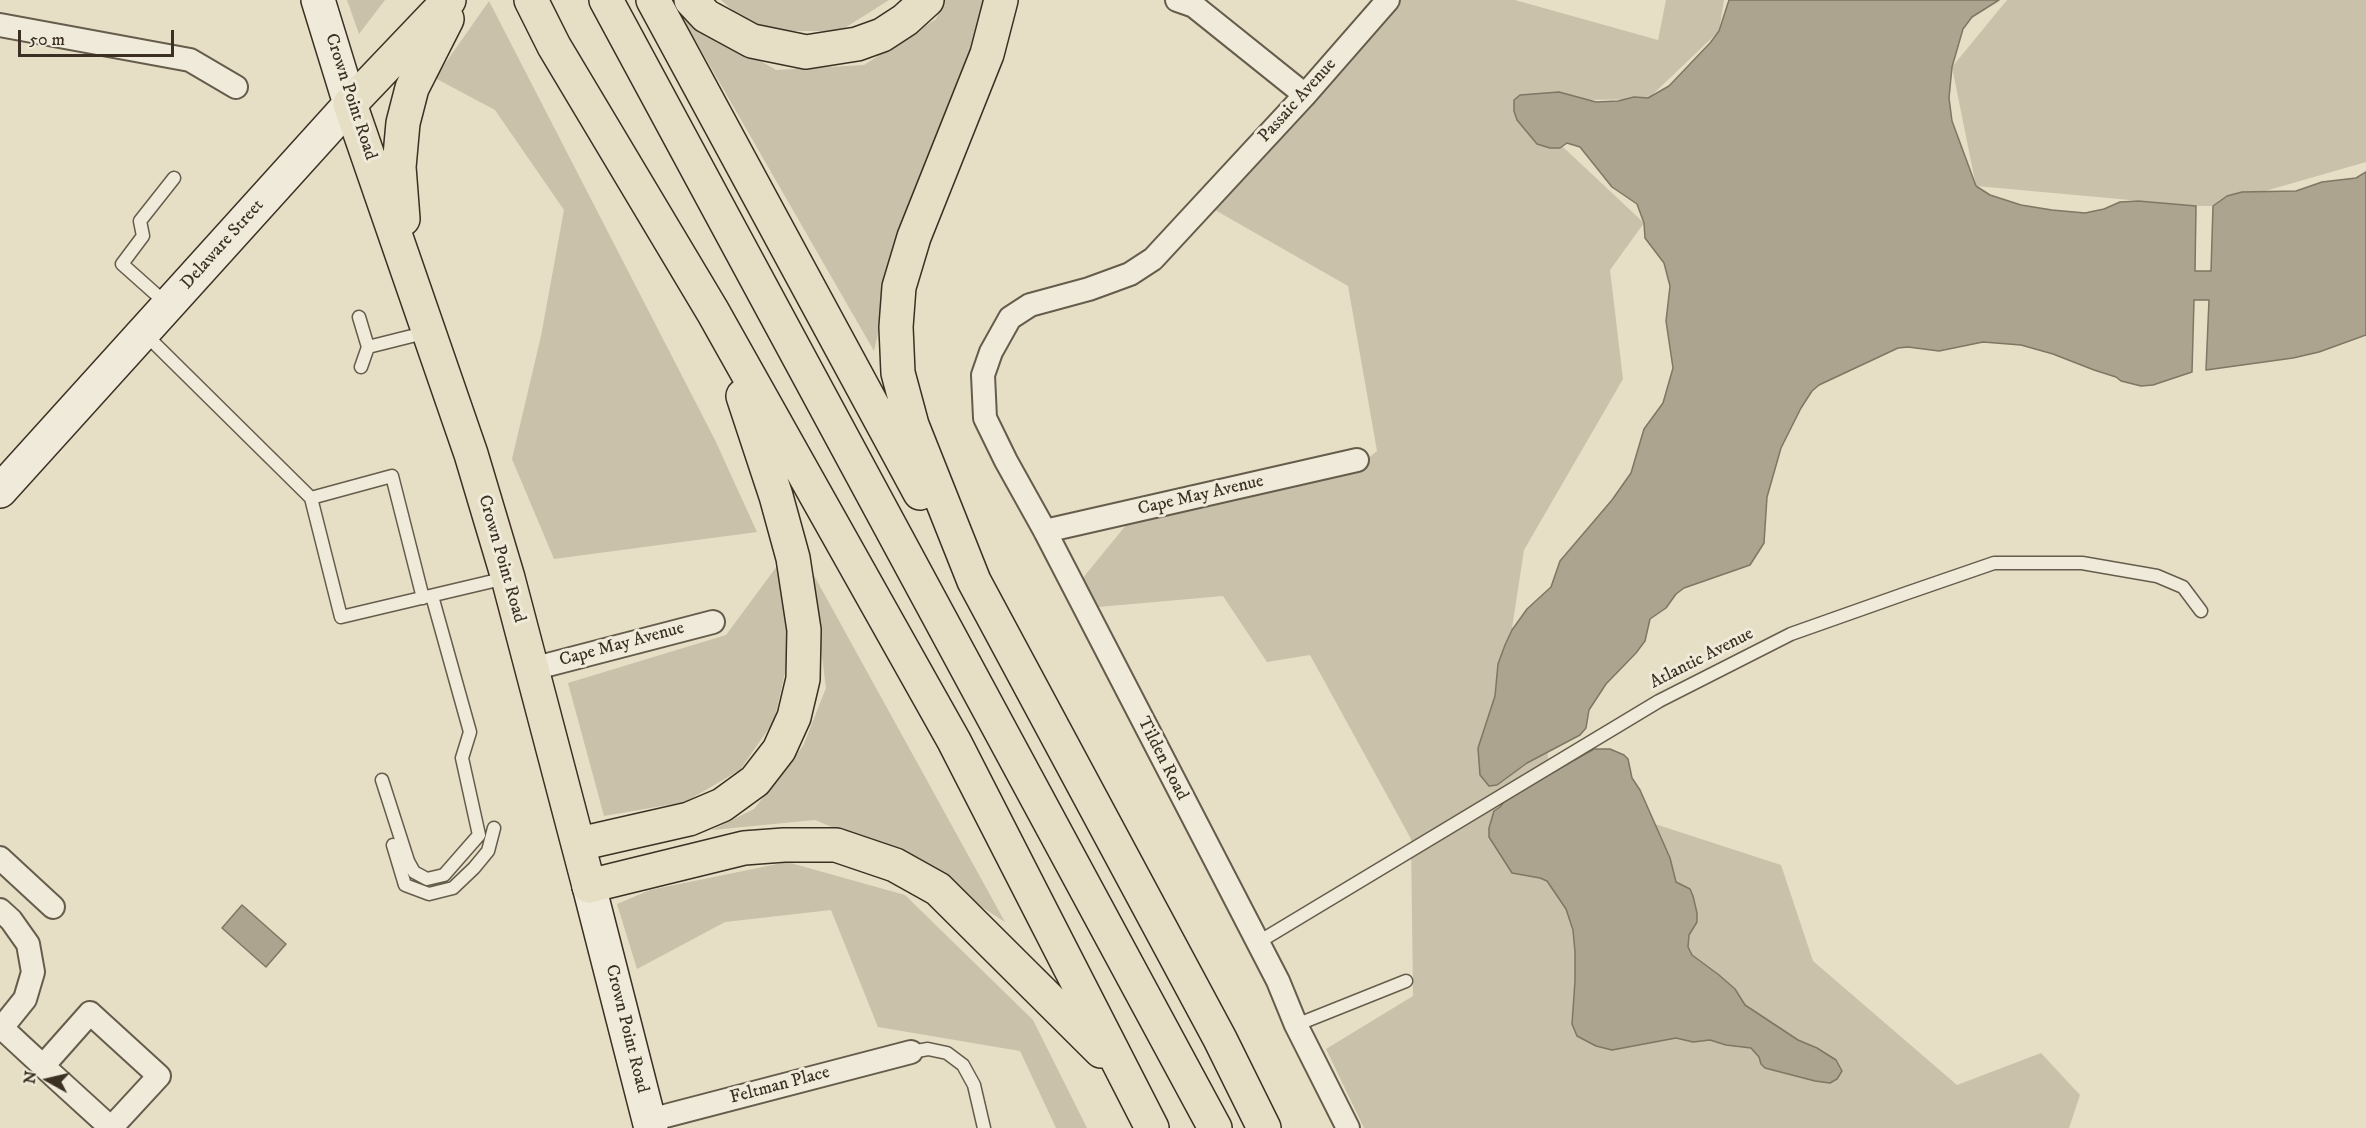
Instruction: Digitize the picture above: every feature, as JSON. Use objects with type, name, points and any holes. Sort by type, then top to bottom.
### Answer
[{"type":"main road","name":"Crown Point Road","points":[[318,0],[350,104],[471,454],[508,578],[650,1124]]},
{"type":"main road","name":"Delaware Street","points":[[0,491],[350,104],[449,0]]},
{"type":"main road","points":[[405,260],[399,167],[403,123],[412,88],[457,0]]},
{"type":"main road","points":[[531,0],[554,46],[713,312],[954,741],[1152,1128]]},
{"type":"main road","points":[[606,0],[1215,1128]]},
{"type":"main road","points":[[653,0],[919,491],[964,562],[1221,1039],[1264,1128]]},
{"type":"main road","points":[[691,0],[706,16],[752,41],[806,52],[857,44],[882,35],[905,20],[927,0]]},
{"type":"main road","points":[[964,562],[912,425],[898,373],[896,327],[899,287],[914,237],[987,54],[1001,0]]},
{"type":"main road","points":[[579,844],[689,819],[722,805],[755,781],[779,750],[794,717],[799,698],[803,679],[804,630],[793,558],[776,496],[713,312]]},
{"type":"main road","points":[[589,886],[744,848],[783,845],[836,845],[896,865],[938,889],[1121,1071]]},
{"type":"street","points":[[1177,0],[1194,6],[1305,95]]},
{"type":"street","name":"Passaic Avenue","points":[[983,389],[983,375],[991,352],[1010,318],[1030,305],[1089,289],[1130,274],[1153,259],[1305,95],[1388,0]]},
{"type":"street","points":[[0,25],[190,60],[236,87]]},
{"type":"street","name":"Tilden Road","points":[[983,389],[985,418],[1006,461],[1045,531],[1278,981],[1296,1025],[1348,1128]]},
{"type":"street","name":"Cape May Avenue","points":[[1045,531],[1357,460]]},
{"type":"street","name":"Cape May Avenue","points":[[532,669],[713,622]]},
{"type":"street","points":[[0,858],[53,907]]},
{"type":"street","points":[[0,910],[11,920],[28,944],[33,972],[25,999],[1,1029],[111,1128],[159,1076],[90,1013],[43,1066]]},
{"type":"street","name":"Feltman Place","points":[[650,1124],[911,1052]]},
{"type":"lane","points":[[169,306],[122,264],[143,236],[140,221],[174,178]]},
{"type":"lane","points":[[359,317],[368,347],[361,367]]},
{"type":"lane","points":[[368,347],[430,331]]},
{"type":"lane","points":[[144,333],[311,498],[341,617],[508,578]]},
{"type":"lane","points":[[311,498],[392,476],[470,732],[462,758],[478,835],[444,875],[427,879],[414,872],[408,861],[382,780]]},
{"type":"lane","name":"Atlantic Avenue","points":[[1257,943],[1659,701],[1791,634],[1896,596],[1995,564],[2082,563],[2157,576],[2183,587],[2201,610]]},
{"type":"lane","points":[[393,844],[405,885],[429,894],[453,888],[474,868],[488,850],[494,828]]},
{"type":"lane","points":[[1296,1025],[1406,981]]},
{"type":"lane","points":[[911,1052],[928,1049],[947,1053],[963,1065],[974,1085],[984,1128]]},
{"type":"shaded area","points":[[347,0],[385,0],[359,34]]},
{"type":"shaded area","points":[[721,0],[889,0],[840,31],[755,31]]},
{"type":"shaded area","points":[[944,0],[983,0],[962,88],[899,243],[874,351],[679,12],[776,70],[864,65],[936,19]]},
{"type":"shaded area","points":[[1400,0],[1515,0],[1658,40],[1666,0],[1724,0],[1719,31],[1648,99],[1514,101],[1644,223],[1610,270],[1623,379],[1524,550],[1488,785],[1546,736],[1549,767],[1616,752],[1655,824],[1781,865],[1813,961],[1957,1085],[2041,1053],[2080,1095],[2069,1128],[1364,1128],[1326,1049],[1413,996],[1411,839],[1310,655],[1267,662],[1223,596],[1098,607],[1082,579],[1131,519],[1350,473],[1377,451],[1348,286],[1208,206]]},
{"type":"shaded area","points":[[1729,0],[1999,0],[1972,17],[1963,29],[1952,67],[1949,98],[1952,121],[1976,186],[1990,195],[2021,205],[2085,213],[2104,209],[2120,202],[2138,201],[2196,206],[2195,271],[2211,271],[2213,206],[2227,196],[2242,192],[2296,191],[2322,182],[2356,178],[2366,172],[2366,335],[2319,352],[2293,358],[2206,370],[2209,300],[2194,300],[2192,372],[2153,385],[2141,386],[2121,381],[2116,377],[2053,354],[2021,345],[1983,342],[1939,351],[1898,348],[1819,385],[1812,391],[1801,408],[1781,448],[1767,497],[1764,543],[1750,565],[1684,588],[1676,594],[1666,608],[1650,619],[1645,641],[1606,684],[1589,710],[1586,728],[1580,735],[1527,763],[1497,785],[1489,786],[1480,775],[1478,748],[1495,696],[1498,664],[1505,645],[1512,630],[1527,609],[1551,587],[1560,561],[1612,500],[1631,473],[1644,429],[1663,403],[1673,368],[1666,321],[1670,286],[1664,263],[1645,238],[1644,223],[1637,204],[1612,187],[1580,147],[1567,143],[1560,148],[1550,148],[1537,144],[1517,120],[1514,100],[1520,95],[1559,92],[1596,102],[1618,101],[1634,97],[1648,98],[1669,86],[1710,43],[1719,31]]},
{"type":"shaded area","points":[[2007,0],[2366,0],[2366,162],[2213,206],[1976,186],[1952,67]]},
{"type":"shaded area","points":[[489,1],[715,440],[757,532],[554,559],[512,459],[541,336],[564,210],[495,110],[435,78]]},
{"type":"shaded area","points":[[780,562],[790,651],[774,721],[740,770],[685,802],[604,816],[568,683],[726,635]]},
{"type":"shaded area","points":[[811,570],[1005,922],[906,858],[815,820],[712,830],[754,809],[803,746],[826,688]]},
{"type":"shaded area","points":[[1594,749],[1610,749],[1628,759],[1632,778],[1640,790],[1670,858],[1676,882],[1690,889],[1697,913],[1697,922],[1689,935],[1688,947],[1692,955],[1735,989],[1745,1005],[1798,1040],[1836,1060],[1842,1071],[1837,1079],[1830,1083],[1815,1081],[1765,1068],[1751,1048],[1726,1045],[1710,1040],[1693,1042],[1676,1038],[1612,1050],[1596,1046],[1577,1036],[1572,1024],[1575,952],[1573,930],[1566,909],[1547,881],[1512,873],[1489,837],[1489,828],[1494,811],[1506,799]]},
{"type":"shaded area","points":[[787,862],[905,895],[1033,1020],[1087,1128],[1056,1128],[1020,1051],[878,1027],[831,910],[725,922],[637,969],[617,904],[650,890]]},
{"type":"shaded area","points":[[242,905],[286,944],[266,967],[222,928]]}]
